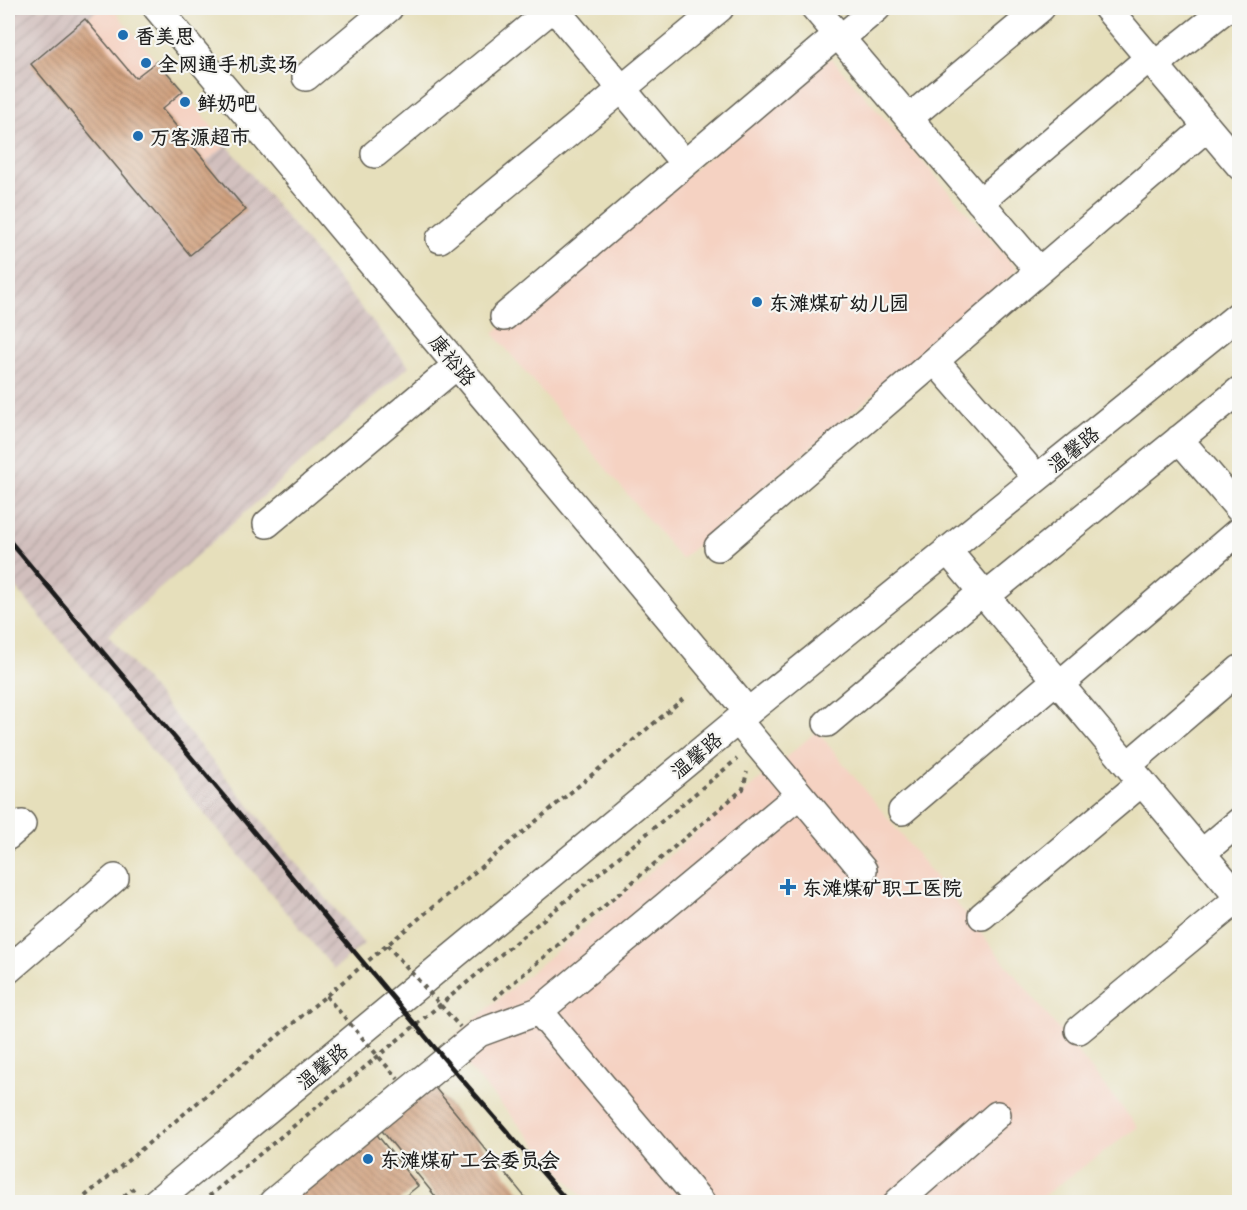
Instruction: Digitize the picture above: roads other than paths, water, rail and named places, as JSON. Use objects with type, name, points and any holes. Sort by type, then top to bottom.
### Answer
[{"type":"street","points":[[306,76],[389,8]]},
{"type":"street","points":[[375,154],[554,8],[685,164]]},
{"type":"street","points":[[440,239],[720,8]]},
{"type":"street","points":[[815,8],[1039,271]]},
{"type":"street","points":[[504,317],[839,36],[877,8]]},
{"type":"street","points":[[909,118],[1041,8]]},
{"type":"street","points":[[1107,8],[1207,127],[1236,154]]},
{"type":"street","points":[[980,202],[1152,62],[1227,8]]},
{"type":"street","name":"康裕路","points":[[163,9],[743,716],[756,742],[863,870]]},
{"type":"street","points":[[718,548],[1207,127]]},
{"type":"street","name":"温馨路","points":[[156,1203],[743,716],[1239,314]]},
{"type":"street","points":[[934,361],[1037,478]]},
{"type":"street","points":[[267,524],[457,365]]},
{"type":"street","points":[[827,723],[1239,390]]},
{"type":"street","points":[[1179,439],[1239,510]]},
{"type":"street","points":[[902,811],[1239,530]]},
{"type":"street","points":[[947,550],[1239,898],[1078,1030]]},
{"type":"street","points":[[982,916],[1135,774],[1239,669]]},
{"type":"street","points":[[273,1203],[479,1033],[539,1011],[799,795]]},
{"type":"street","points":[[1202,853],[1239,821]]},
{"type":"street","points":[[8,970],[115,878]]},
{"type":"street","points":[[539,1011],[701,1203]]},
{"type":"street","points":[[898,1203],[997,1115]]},
{"type":"railway","points":[[8,539],[446,1061],[568,1202]]},
{"type":"place","name":"香美思","points":[[123,35]]},
{"type":"place","name":"全网通手机卖场","points":[[146,63]]},
{"type":"place","name":"鲜奶吧","points":[[185,102]]},
{"type":"place","name":"万客源超市","points":[[138,136]]},
{"type":"place","name":"东滩煤矿幼儿园","points":[[757,302]]},
{"type":"place","name":"东滩煤矿职工医院","points":[[788,887]]},
{"type":"place","name":"东滩煤矿工会委员会","points":[[368,1159]]}]
